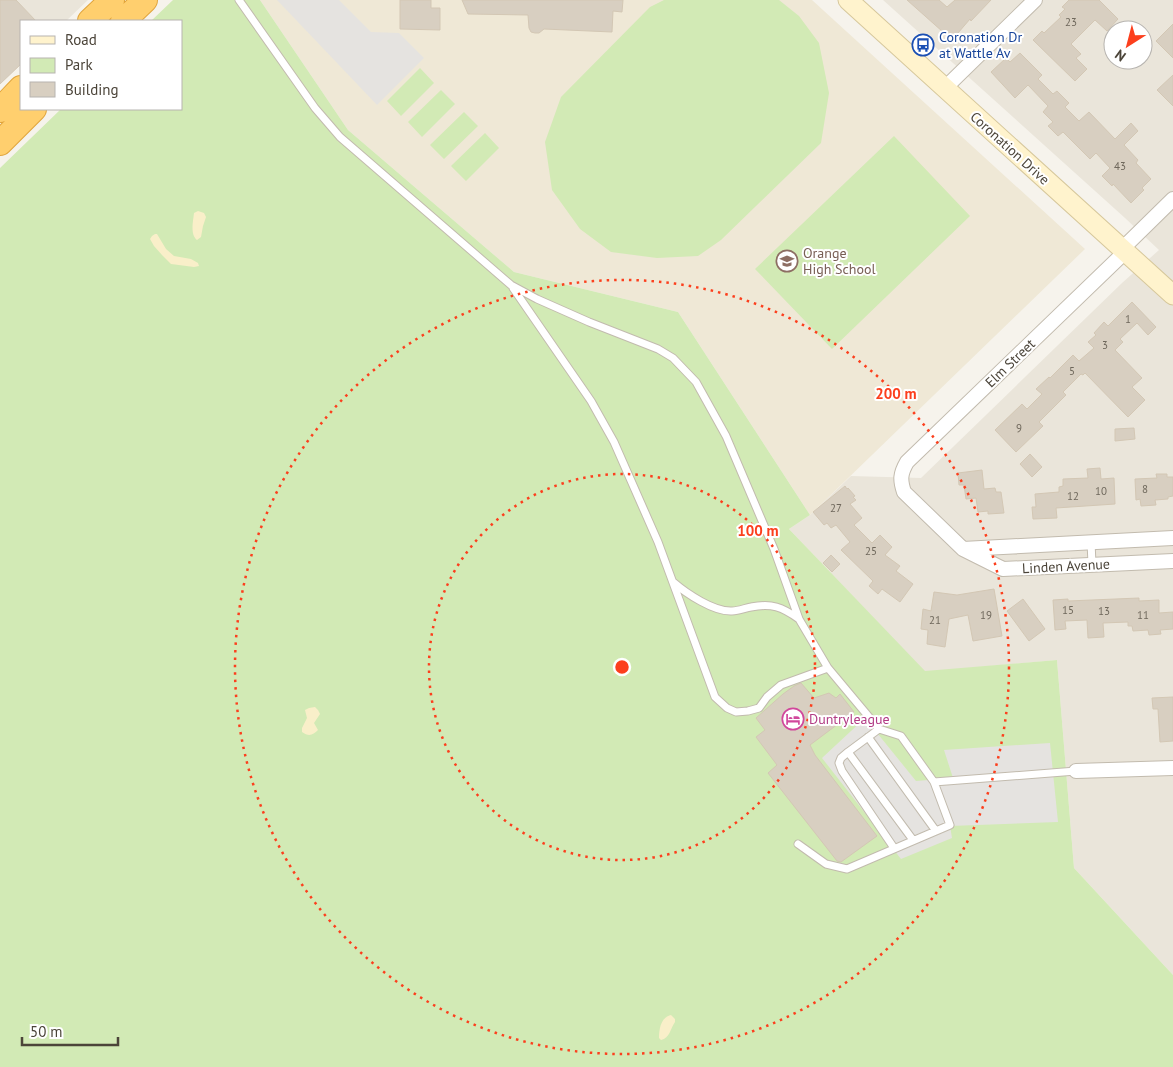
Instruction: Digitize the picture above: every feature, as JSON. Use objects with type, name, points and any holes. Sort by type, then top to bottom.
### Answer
[{"type":"highway","points":[[91,20],[112,0]]},
{"type":"highway","points":[[124,20],[145,0]]},
{"type":"highway","points":[[0,110],[20,89]]},
{"type":"highway","points":[[0,143],[33,110]]},
{"type":"main road","name":"Coronation Drive","points":[[848,0],[1173,295]]},
{"type":"street","points":[[945,88],[1035,0]]},
{"type":"street","name":"Elm Street","points":[[900,476],[906,462],[1123,251],[1173,199]]},
{"type":"street","name":"Linden Avenue","points":[[900,476],[904,492],[963,549],[1003,569],[1173,561]]},
{"type":"street","name":"Linden Avenue","points":[[963,549],[1173,538]]},
{"type":"street","points":[[1076,771],[1173,768]]},
{"type":"lane","points":[[239,0],[315,108],[340,137],[511,285],[537,299],[589,322],[658,349],[674,358],[696,382],[726,436],[774,549],[799,619],[828,668],[879,729],[901,736],[934,782],[950,825],[847,869],[826,864],[798,844]]},
{"type":"lane","points":[[511,285],[591,401],[614,442],[658,542],[715,697],[726,708],[736,712],[759,708],[767,697],[781,685],[828,668]]},
{"type":"lane","points":[[1091,542],[1092,564]]},
{"type":"lane","points":[[673,582],[681,589],[721,610],[731,611],[766,606],[778,607],[799,619]]},
{"type":"lane","points":[[879,729],[848,752],[841,758],[839,763],[842,771],[894,848]]},
{"type":"lane","points":[[868,737],[936,830]]},
{"type":"lane","points":[[848,752],[913,840]]},
{"type":"lane","points":[[934,782],[1076,771]]},
{"type":"shaded area","points":[[16,0],[88,0],[67,20],[35,20]]},
{"type":"shaded area","name":"Orange High School","points":[[260,0],[812,0],[1085,249],[810,515],[678,312],[514,272],[348,130]]},
{"type":"shaded area","points":[[277,0],[339,0],[371,32],[399,33],[424,58],[377,105]]},
{"type":"shaded area","points":[[883,0],[1173,0],[1173,975],[1074,868],[1057,660],[925,672],[789,529],[810,515],[851,476],[921,478],[1122,283],[1159,250]]},
{"type":"shaded area","points":[[865,718],[916,781],[953,778],[944,750],[1050,743],[1058,822],[950,826],[952,838],[901,859],[822,758]]},
{"type":"green space","points":[[173,0],[260,0],[348,130],[514,272],[678,312],[810,515],[789,529],[925,671],[1057,660],[1074,868],[1173,975],[1173,1067],[0,1067],[0,168],[60,110],[182,110],[182,20],[152,20]]},
{"type":"green space","points":[[664,0],[779,0],[799,16],[819,43],[829,93],[821,143],[721,240],[698,256],[657,258],[611,252],[580,229],[552,190],[545,142],[561,97],[650,7]]},
{"type":"green space","points":[[420,68],[434,83],[401,116],[387,101]]},
{"type":"green space","points":[[441,90],[455,104],[422,137],[408,122]]},
{"type":"green space","points":[[464,112],[478,126],[444,159],[430,145]]},
{"type":"green space","points":[[485,133],[499,148],[466,181],[451,166]]},
{"type":"green space","points":[[894,136],[970,216],[832,349],[755,269]]},
{"type":"sand","points":[[198,211],[204,213],[206,217],[201,237],[197,240],[193,235],[193,228],[194,213]]},
{"type":"sand","points":[[157,234],[166,249],[174,256],[191,259],[198,263],[199,266],[171,264],[150,239]]},
{"type":"sand","points":[[315,707],[320,714],[314,723],[318,730],[309,735],[302,732],[307,718],[305,710]]},
{"type":"sand","points":[[671,1015],[675,1022],[668,1035],[661,1040],[659,1038],[659,1031],[661,1024],[665,1018]]},
{"type":"building","points":[[0,0],[16,0],[35,20],[20,20],[20,65],[0,84]]},
{"type":"building","points":[[400,0],[431,0],[431,8],[440,8],[440,30],[400,29]]},
{"type":"building","points":[[462,0],[623,0],[622,12],[613,11],[612,32],[544,29],[539,33],[535,33],[531,32],[529,28],[528,15],[468,14]]},
{"type":"building","points":[[907,0],[939,0],[947,7],[955,0],[991,0],[971,21],[970,19],[952,40]]},
{"type":"building","points":[[1069,0],[1099,0],[1118,19],[1103,20],[1103,27],[1095,20],[1071,44],[1081,54],[1076,58],[1087,69],[1075,81],[1033,40],[1042,31],[1044,33],[1061,17],[1059,15],[1065,9],[1062,7]]},
{"type":"building","points":[[1173,24],[1173,58],[1156,41]]},
{"type":"building","points":[[1020,53],[1042,75],[1038,79],[1053,94],[1057,91],[1069,103],[1065,107],[1079,121],[1089,112],[1115,139],[1131,123],[1138,131],[1124,145],[1138,160],[1136,163],[1151,179],[1142,188],[1144,190],[1131,203],[1113,184],[1112,186],[1102,176],[1110,168],[1096,153],[1090,159],[1063,132],[1058,136],[1048,126],[1053,122],[1043,112],[1048,106],[1028,85],[1015,98],[991,72],[1006,58],[1010,62]]},
{"type":"building","points":[[1173,75],[1173,106],[1157,90]]},
{"type":"building","points":[[1132,302],[1156,327],[1148,335],[1137,323],[1120,339],[1123,342],[1115,350],[1142,378],[1132,387],[1145,400],[1128,417],[1085,373],[1081,374],[1063,392],[1066,395],[1039,422],[1043,426],[1016,452],[995,430],[1022,404],[1027,409],[1042,394],[1036,389],[1073,355],[1079,361],[1094,348],[1088,342],[1096,335],[1094,333],[1104,322],[1108,326]]},
{"type":"building","points":[[1134,428],[1135,439],[1115,441],[1115,429]]},
{"type":"building","points":[[1030,454],[1042,467],[1032,477],[1020,464]]},
{"type":"building","points":[[1100,468],[1101,479],[1114,478],[1115,504],[1056,508],[1057,518],[1033,519],[1032,507],[1036,507],[1035,494],[1059,492],[1059,487],[1063,486],[1063,479],[1088,478],[1087,469]]},
{"type":"building","points":[[982,470],[984,489],[995,488],[996,492],[1001,492],[1004,513],[988,514],[988,511],[978,512],[976,498],[966,499],[964,485],[959,485],[958,473]]},
{"type":"building","points":[[1156,474],[1167,474],[1167,477],[1173,477],[1173,496],[1168,497],[1168,499],[1155,500],[1156,505],[1141,506],[1140,499],[1136,500],[1135,479],[1157,478]]},
{"type":"building","points":[[845,486],[855,496],[853,497],[856,500],[850,504],[862,518],[854,525],[872,543],[880,535],[892,547],[885,555],[900,566],[896,571],[913,584],[900,602],[882,589],[878,594],[869,586],[873,581],[841,550],[850,542],[836,525],[831,528],[827,523],[824,525],[813,512]]},
{"type":"building","points":[[831,555],[840,564],[832,572],[823,563]]},
{"type":"building","points":[[994,589],[1002,636],[973,641],[968,615],[949,619],[945,647],[927,644],[928,630],[921,629],[923,609],[931,611],[934,592],[957,595]]},
{"type":"building","points":[[1139,598],[1139,601],[1159,600],[1159,613],[1173,612],[1173,629],[1160,630],[1161,634],[1149,635],[1148,630],[1133,631],[1132,626],[1128,626],[1128,622],[1103,623],[1104,637],[1088,638],[1087,620],[1065,621],[1066,629],[1055,630],[1053,600]]},
{"type":"building","points":[[1023,599],[1045,629],[1029,641],[1007,611]]},
{"type":"building","points":[[801,683],[814,698],[829,693],[836,698],[840,694],[854,712],[810,745],[815,755],[877,836],[841,862],[837,861],[768,773],[777,765],[756,737],[765,730],[756,718],[783,694]]},
{"type":"building","points":[[1173,697],[1173,741],[1160,742],[1158,709],[1153,709],[1152,698]]},
{"type":"place","name":"Coronation Dr at Wattle Av","points":[[923,45]]},
{"type":"place","name":"Orange High School","points":[[787,261]]},
{"type":"place","name":"Duntryleague","points":[[793,719]]}]
